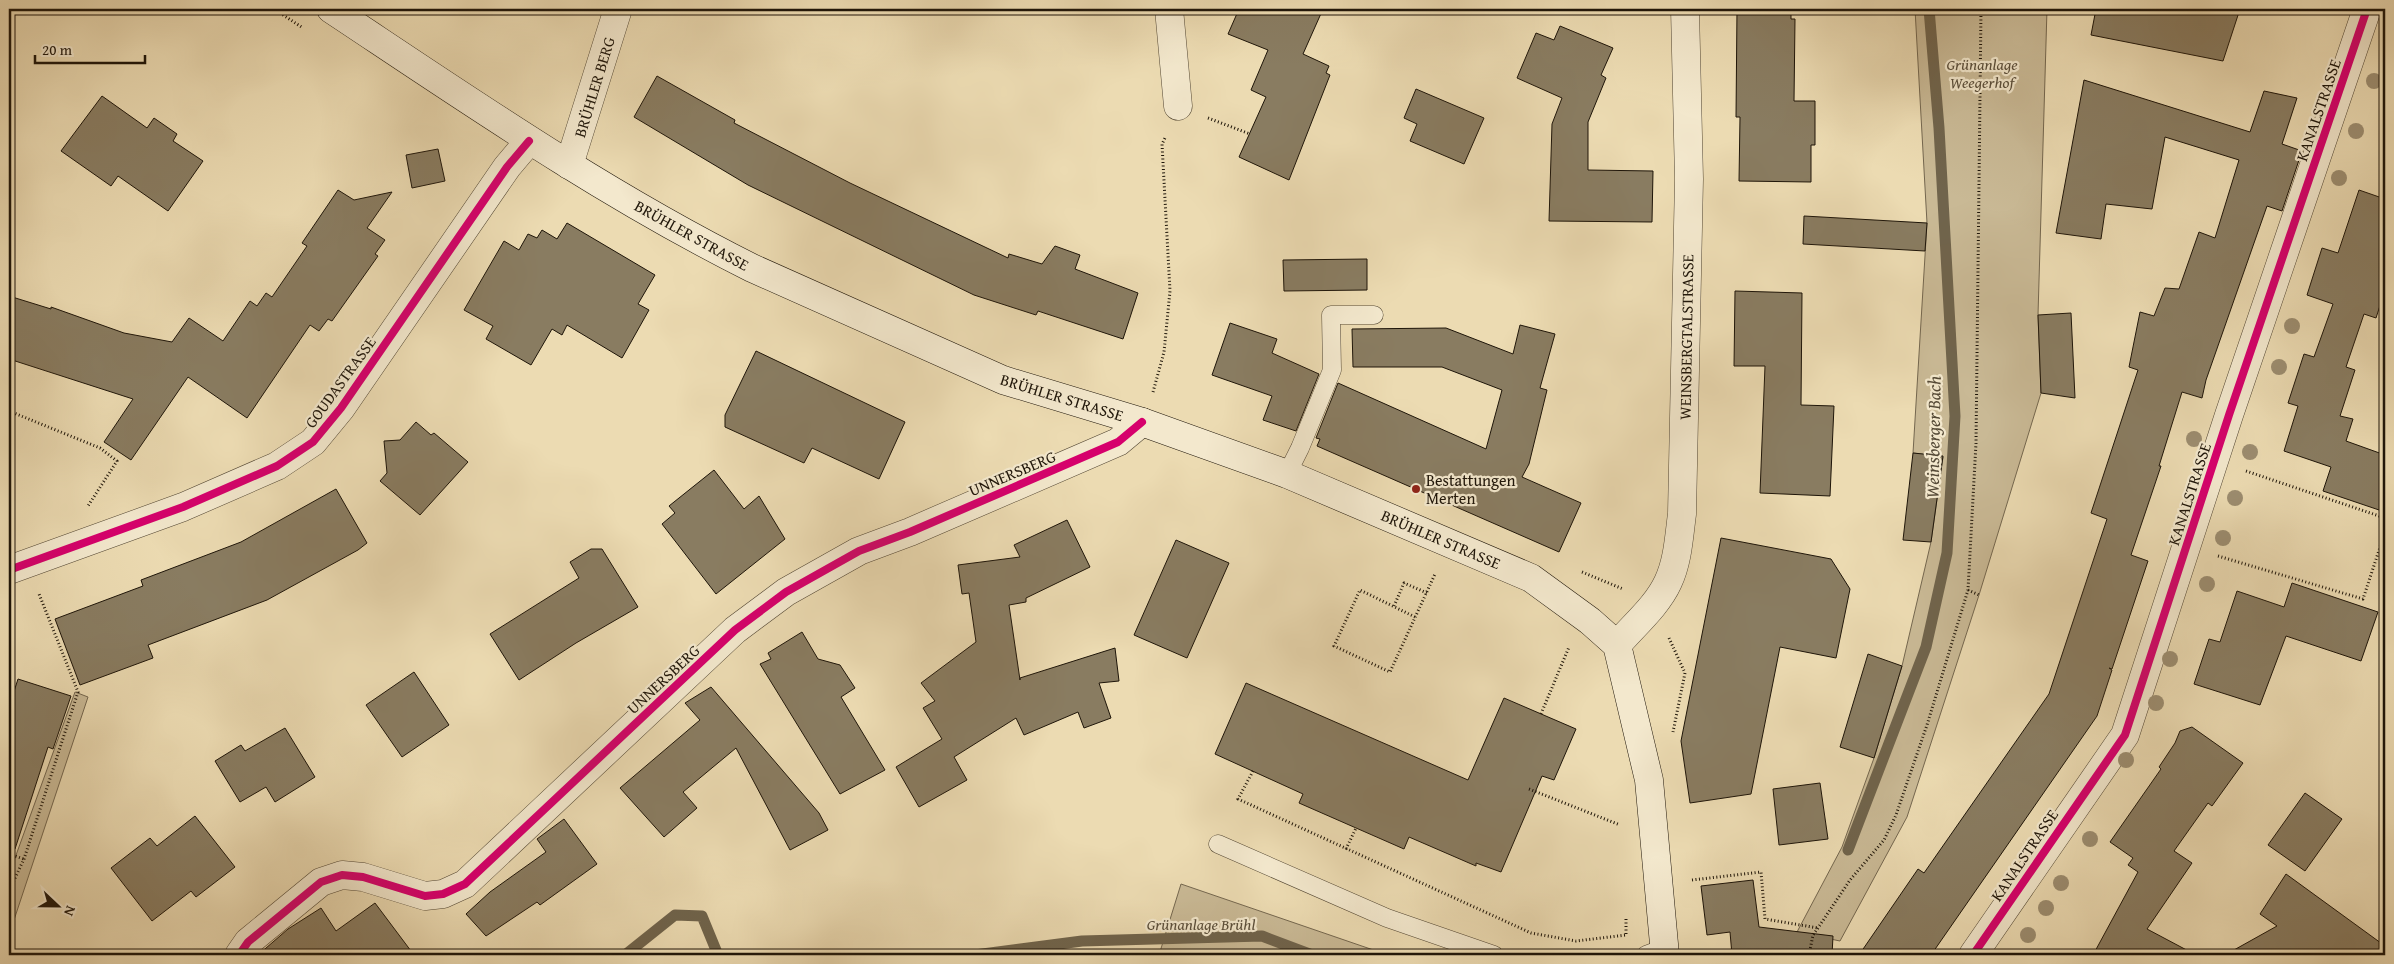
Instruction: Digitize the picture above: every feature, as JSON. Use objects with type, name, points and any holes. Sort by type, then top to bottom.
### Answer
[{"type":"street","name":"BRÜHLER STRASSE","points":[[331,9],[529,141],[713,248],[752,268],[1002,380],[1142,422],[1287,474],[1530,578],[1590,621],[1617,645]]},
{"type":"street","name":"BRÜHLER BERG","points":[[569,165],[618,9]]},
{"type":"street","points":[[1169,9],[1178,106]]},
{"type":"street","name":"WEINSBERGTALSTRASSE","points":[[1617,645],[1653,605],[1668,582],[1676,552],[1682,514],[1689,179],[1686,9]]},
{"type":"street","name":"KANALSTRASSE","points":[[1973,955],[2125,735],[2214,460],[2367,9]]},
{"type":"street","name":"GOUDASTRASSE","points":[[18,567],[183,507],[277,466],[313,442],[341,408],[507,167],[529,141]]},
{"type":"street","name":"UNNERSBERG","points":[[239,955],[248,942],[321,882],[342,875],[363,877],[425,896],[443,894],[464,884],[735,630],[786,592],[859,551],[910,532],[1118,442],[1142,422]]},
{"type":"street","points":[[1617,645],[1649,780],[1658,953]]},
{"type":"lane","points":[[1287,474],[1332,370],[1332,315],[1374,315]]},
{"type":"lane","points":[[1218,844],[1387,918],[1494,955]]},
{"type":"path","points":[[908,9],[930,13],[973,9]]},
{"type":"path","points":[[1809,955],[1813,935],[1855,873],[1884,840],[1896,814],[1927,725],[1968,590],[1976,443],[1981,9]]},
{"type":"path","points":[[1152,395],[1164,352],[1170,291],[1162,144],[1178,106],[1250,134]]},
{"type":"path","points":[[9,411],[100,448],[117,461],[96,491]]},
{"type":"path","points":[[2214,460],[2385,518]]},
{"type":"path","points":[[2186,546],[2363,599],[2385,532]]},
{"type":"path","points":[[1415,617],[1360,590],[1334,646],[1390,672],[1427,593],[1438,566]]},
{"type":"path","points":[[9,892],[24,859],[78,692],[18,567]]},
{"type":"path","points":[[1394,606],[1404,583],[1427,593]]},
{"type":"path","points":[[1968,590],[1979,595]]},
{"type":"path","points":[[1541,714],[1570,643],[1577,650]]},
{"type":"path","points":[[1253,771],[1238,800],[1531,934],[1576,941],[1626,935]]},
{"type":"path","points":[[1529,788],[1623,826],[1621,816]]},
{"type":"path","points":[[1346,849],[1356,828]]},
{"type":"path","points":[[9,854],[24,859]]},
{"type":"path","points":[[1690,880],[1760,872],[1765,919],[1818,928]]},
{"type":"path","points":[[1626,915],[1627,942]]},
{"type":"green space","name":"Grünanlage Weegerhof","points":[[1915,9],[2047,9],[2038,315],[2041,393],[1979,595],[1907,817],[1840,941],[1797,932],[1842,847],[1874,758],[1902,666],[1931,542],[1943,457],[1913,453],[1927,223]]},
{"type":"green space","points":[[75,692],[88,697],[9,935],[9,869],[11,869]]},
{"type":"green space","name":"Grünanlage Brühl","points":[[1181,884],[1388,955],[1159,955]]},
{"type":"building","points":[[1239,9],[1323,9],[1303,54],[1329,66],[1326,73],[1330,75],[1289,180],[1239,157],[1266,97],[1251,90],[1268,50],[1228,34]]},
{"type":"building","points":[[1737,9],[1791,9],[1791,19],[1795,19],[1794,101],[1815,101],[1815,145],[1811,145],[1811,182],[1739,181],[1740,117],[1736,117]]},
{"type":"building","points":[[2096,9],[2240,9],[2223,61],[2091,35]]},
{"type":"building","points":[[1560,26],[1613,48],[1601,75],[1606,78],[1588,122],[1588,170],[1653,171],[1652,222],[1549,221],[1552,124],[1562,98],[1517,78],[1536,33],[1554,40]]},
{"type":"building","points":[[657,76],[735,120],[734,123],[850,183],[1008,258],[1009,254],[1042,264],[1055,246],[1080,255],[1075,269],[1138,293],[1123,339],[1038,311],[1036,315],[974,295],[748,185],[634,117]]},
{"type":"building","points":[[2084,80],[2250,132],[2264,91],[2297,98],[2282,144],[2302,151],[2282,211],[2267,206],[2206,380],[2202,398],[2182,392],[2159,466],[2161,466],[2131,555],[2148,561],[2112,669],[2109,668],[2112,670],[2097,716],[1931,955],[1859,955],[1918,869],[1924,873],[2049,694],[2107,519],[2091,513],[2138,370],[2129,367],[2140,312],[2154,316],[2165,288],[2179,289],[2199,232],[2215,238],[2239,160],[2165,137],[2152,209],[2106,204],[2101,239],[2056,233]]},
{"type":"building","points":[[1416,89],[1484,118],[1464,164],[1410,141],[1417,124],[1404,118]]},
{"type":"building","points":[[102,96],[147,128],[154,118],[177,134],[173,141],[203,161],[168,211],[118,176],[111,186],[61,151]]},
{"type":"building","points":[[438,149],[445,181],[412,188],[406,155]]},
{"type":"building","points":[[338,190],[354,200],[392,192],[367,228],[385,240],[375,254],[378,256],[332,321],[328,319],[319,331],[310,325],[247,418],[188,377],[131,460],[104,442],[133,399],[9,359],[9,296],[51,309],[51,307],[124,333],[172,342],[189,318],[223,341],[250,301],[257,306],[266,293],[272,297],[307,246],[302,243]]},
{"type":"building","points":[[2359,190],[2385,199],[2385,290],[2376,318],[2364,314],[2346,367],[2355,370],[2340,416],[2353,419],[2346,441],[2385,455],[2385,512],[2323,491],[2331,467],[2284,451],[2298,406],[2288,403],[2304,354],[2314,357],[2333,304],[2307,295],[2322,248],[2338,253]]},
{"type":"building","points":[[1804,216],[1927,223],[1925,251],[1803,244]]},
{"type":"building","points":[[567,223],[655,275],[638,304],[649,310],[622,358],[567,325],[562,335],[552,329],[531,365],[486,339],[493,326],[464,310],[504,241],[519,250],[528,234],[537,238],[542,230],[557,239]]},
{"type":"building","points":[[1367,259],[1367,290],[1284,291],[1283,260]]},
{"type":"building","points":[[1735,291],[1802,293],[1801,405],[1834,406],[1830,496],[1760,493],[1765,366],[1734,366]]},
{"type":"building","points":[[2071,313],[2075,398],[2041,393],[2038,315]]},
{"type":"building","points":[[1230,323],[1277,339],[1272,353],[1319,374],[1296,431],[1263,420],[1272,396],[1212,375]]},
{"type":"building","points":[[1520,325],[1555,334],[1540,388],[1547,390],[1529,464],[1522,477],[1581,503],[1559,552],[1317,446],[1320,439],[1316,438],[1338,383],[1486,449],[1502,390],[1442,367],[1353,367],[1352,329],[1446,328],[1513,354]]},
{"type":"building","points":[[756,351],[905,422],[879,479],[812,448],[804,463],[725,427],[725,415]]},
{"type":"building","points":[[416,422],[431,435],[434,433],[468,462],[420,515],[380,481],[387,473],[384,441],[400,440]]},
{"type":"building","points":[[1913,453],[1943,456],[1931,542],[1903,540]]},
{"type":"building","points":[[714,470],[744,509],[759,496],[785,539],[716,594],[662,524],[675,513],[669,506]]},
{"type":"building","points":[[336,489],[367,543],[358,550],[267,600],[148,645],[153,658],[80,685],[55,619],[143,586],[141,580],[241,542]]},
{"type":"building","points":[[1067,520],[1090,567],[1026,598],[1026,602],[1009,605],[1020,680],[1020,678],[1115,648],[1119,681],[1099,683],[1111,718],[1084,728],[1078,712],[1024,735],[1016,718],[954,757],[967,780],[919,807],[896,767],[942,739],[923,708],[935,701],[921,683],[976,642],[969,593],[962,594],[958,565],[1020,557],[1014,545]]},
{"type":"building","points":[[1721,538],[1831,559],[1850,589],[1836,658],[1780,647],[1751,794],[1690,803],[1681,741]]},
{"type":"building","points":[[1176,540],[1229,563],[1187,658],[1134,635]]},
{"type":"building","points":[[591,549],[602,549],[638,607],[576,643],[519,680],[490,634],[579,578],[570,562]]},
{"type":"building","points":[[2292,583],[2378,612],[2361,661],[2286,636],[2260,705],[2194,684],[2209,639],[2220,642],[2237,591],[2284,607]]},
{"type":"building","points":[[802,632],[818,659],[840,665],[855,688],[841,697],[885,770],[840,794],[760,664],[771,659],[768,653]]},
{"type":"building","points":[[1868,654],[1902,666],[1874,758],[1840,747]]},
{"type":"building","points":[[414,672],[449,725],[402,757],[366,705]]},
{"type":"building","points":[[18,679],[71,696],[53,749],[48,747],[15,849],[9,848],[9,707]]},
{"type":"building","points":[[1246,683],[1468,780],[1504,698],[1576,729],[1554,780],[1542,776],[1501,872],[1476,863],[1476,866],[1409,837],[1404,849],[1299,803],[1303,794],[1215,754]]},
{"type":"building","points":[[711,687],[819,813],[828,830],[790,850],[736,748],[683,792],[697,808],[664,837],[620,788],[700,720],[685,703]]},
{"type":"building","points":[[2192,727],[2243,763],[2212,806],[2208,803],[2174,851],[2192,863],[2147,929],[2196,955],[2093,955],[2138,872],[2128,865],[2133,858],[2110,842],[2161,769],[2159,767],[2175,743],[2180,731]]},
{"type":"building","points":[[285,728],[315,777],[275,802],[266,787],[240,802],[215,761],[241,745],[245,751]]},
{"type":"building","points":[[1820,783],[1828,839],[1779,845],[1773,789]]},
{"type":"building","points":[[2305,793],[2342,819],[2305,871],[2268,845]]},
{"type":"building","points":[[195,816],[235,867],[196,897],[191,891],[152,921],[111,868],[150,838],[157,846]]},
{"type":"building","points":[[564,819],[597,864],[540,905],[537,902],[486,936],[466,914],[490,892],[546,852],[537,839]]},
{"type":"building","points":[[2286,874],[2385,946],[2385,955],[2225,955],[2277,926],[2260,914]]},
{"type":"building","points":[[1753,880],[1759,927],[1833,936],[1832,955],[1732,955],[1730,932],[1707,935],[1701,886]]},
{"type":"building","points":[[375,903],[414,955],[258,955],[288,929],[321,908],[336,931]]},
{"type":"waterway","name":"Weinsberger Bach","points":[[1848,850],[1926,647],[1947,553],[1955,416],[1939,128],[1929,9]]},
{"type":"waterway","points":[[625,955],[675,915],[702,916],[718,955]]},
{"type":"waterway","points":[[975,955],[1082,941],[1262,936],[1312,955]]},
{"type":"cycle path","points":[[1973,955],[2125,735],[2229,415],[2367,9]]},
{"type":"cycle path","points":[[9,570],[183,507],[277,466],[313,442],[341,408],[507,167],[529,141]]},
{"type":"cycle path","points":[[239,955],[248,942],[321,882],[342,875],[363,877],[425,896],[443,894],[465,884],[735,630],[786,592],[859,551],[910,532],[1118,442],[1142,422]]},
{"type":"place","name":"Bestattungen Merten","points":[[1416,489]]}]
